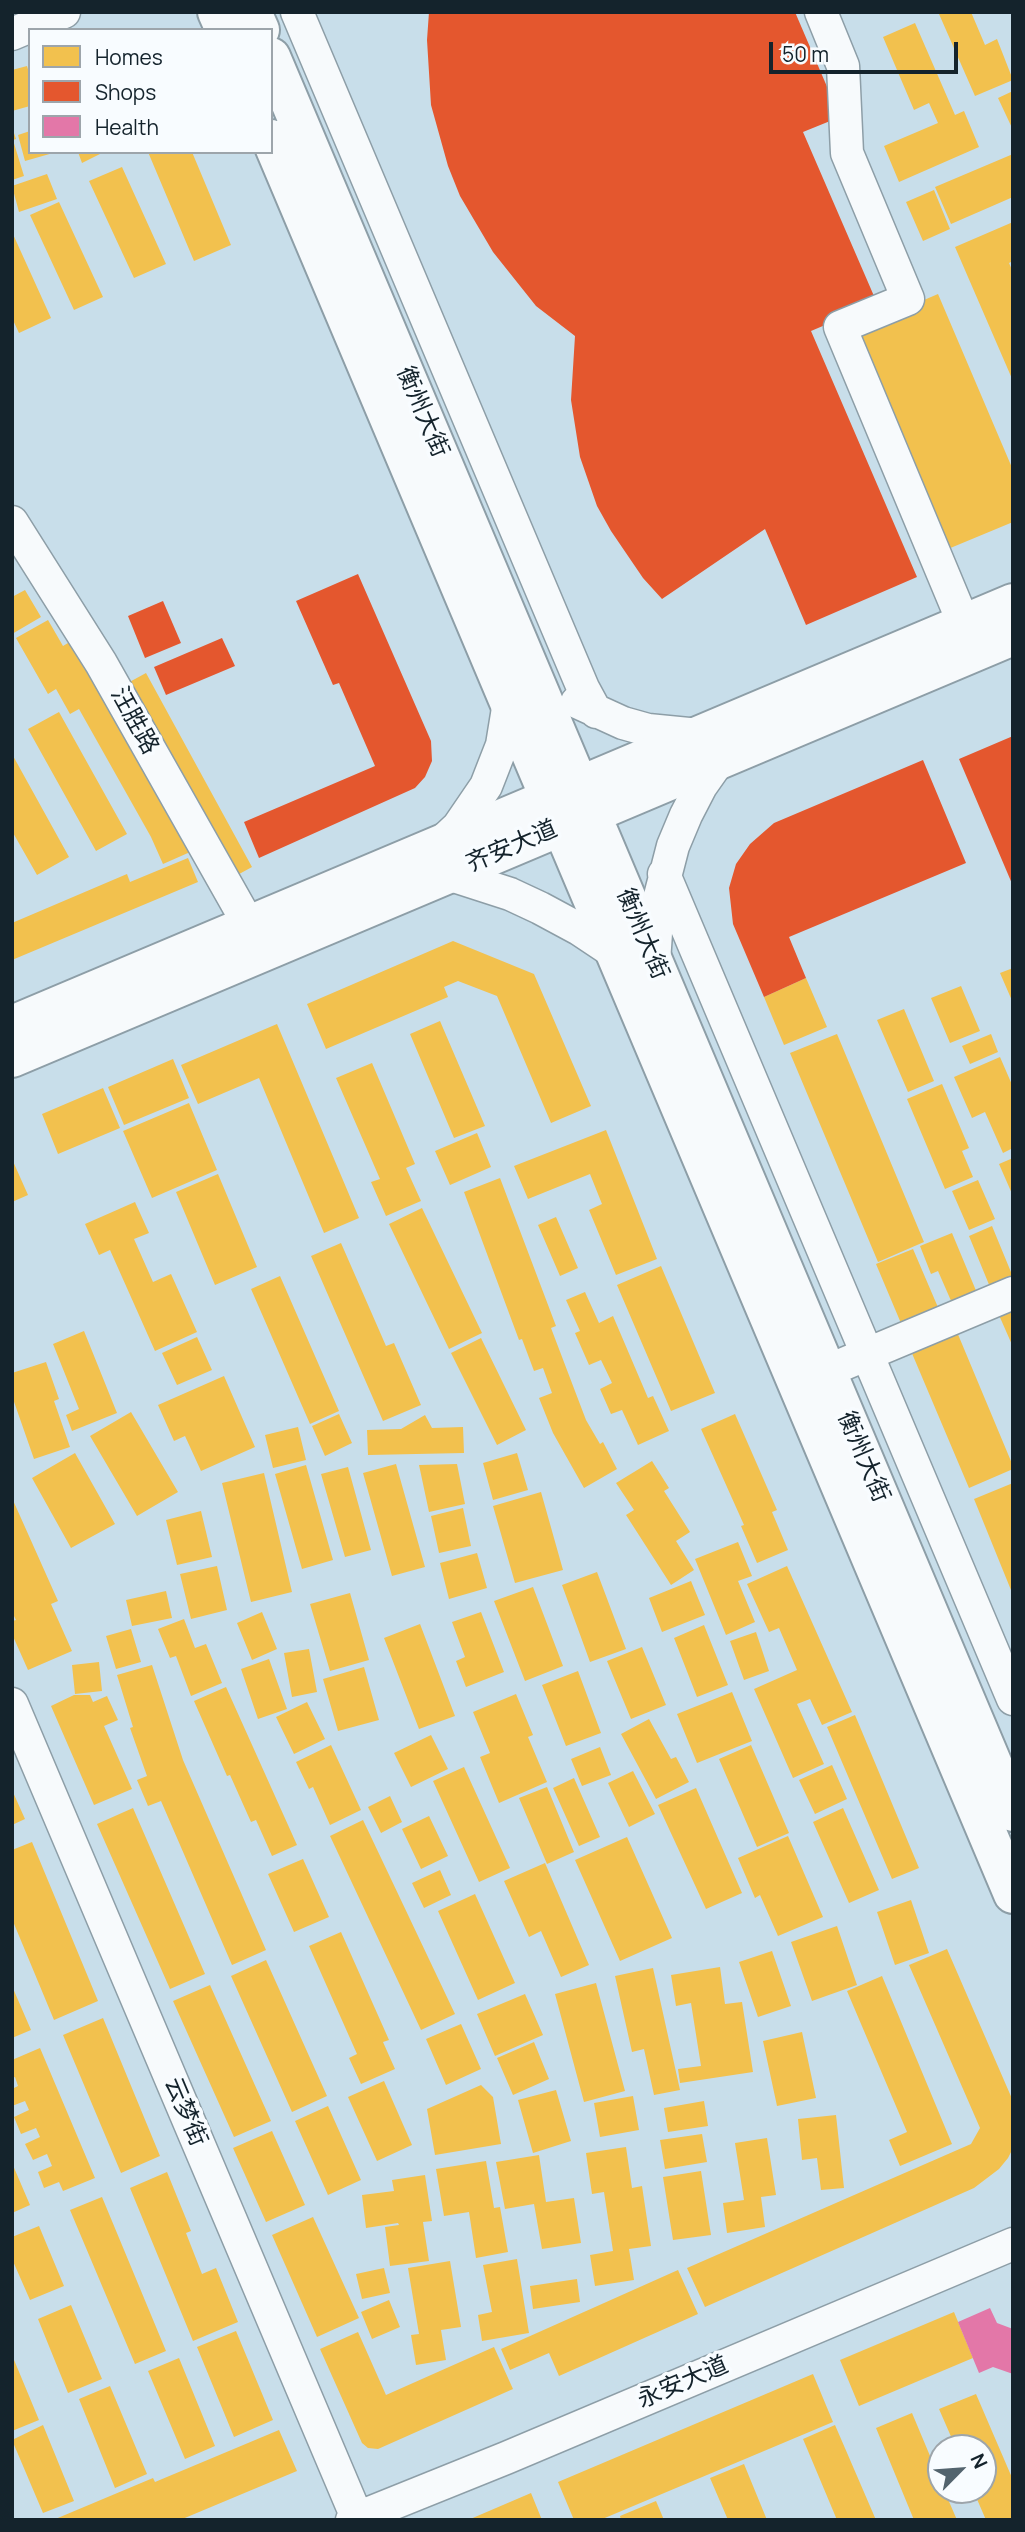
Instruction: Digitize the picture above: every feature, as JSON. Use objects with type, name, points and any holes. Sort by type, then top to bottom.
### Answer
[{"type":"main road","points":[[252,12],[259,28]]},
{"type":"main road","name":"衡州大街","points":[[273,62],[528,664],[615,953],[1013,1894]]},
{"type":"main road","name":"衡州大街","points":[[273,144],[509,702],[570,806],[654,963],[1013,1812]]},
{"type":"main road","name":"齐安大道","points":[[710,747],[1013,603]]},
{"type":"main road","name":"齐安大道","points":[[12,1058],[444,859],[710,747],[1013,636]]},
{"type":"main road","name":"齐安大道","points":[[12,1025],[249,925],[444,859]]},
{"type":"street","points":[[12,34],[64,12]]},
{"type":"street","points":[[297,12],[596,712]]},
{"type":"street","points":[[821,12],[843,66],[847,153],[908,299],[840,327],[964,624]]},
{"type":"street","name":"汪胜路","points":[[12,522],[101,663],[249,925]]},
{"type":"street","points":[[528,664],[549,683],[596,712],[710,747],[664,874],[656,923],[654,963]]},
{"type":"street","points":[[509,702],[502,745],[486,786],[457,827],[444,859],[579,929],[615,953]]},
{"type":"street","points":[[664,874],[1013,1699]]},
{"type":"street","points":[[827,1371],[1013,1293]]},
{"type":"street","name":"云梦街","points":[[12,1704],[356,2519]]},
{"type":"street","name":"永安大道","points":[[356,2519],[1013,2244]]},
{"type":"building: Homes","points":[[971,12],[985,45],[997,39],[1013,80],[975,96],[939,14]]},
{"type":"building: Homes","points":[[915,23],[955,115],[964,111],[979,147],[899,182],[884,146],[938,123],[929,103],[914,110],[883,37]]},
{"type":"building: Homes","points":[[27,66],[28,69],[28,107],[12,111],[12,70]]},
{"type":"building: Homes","points":[[1013,91],[1013,130],[998,98]]},
{"type":"building: Homes","points":[[13,130],[16,139],[13,140],[24,176],[12,180]]},
{"type":"building: Homes","points":[[28,132],[28,154],[50,154],[25,161],[18,135]]},
{"type":"building: Homes","points":[[79,154],[100,154],[82,163]]},
{"type":"building: Homes","points":[[149,154],[193,154],[231,245],[194,261]]},
{"type":"building: Homes","points":[[1013,154],[1013,197],[951,224],[935,187]]},
{"type":"building: Homes","points":[[122,167],[166,264],[134,278],[89,181]]},
{"type":"building: Homes","points":[[47,174],[57,199],[19,212],[12,186]]},
{"type":"building: Homes","points":[[934,190],[950,229],[923,241],[906,202]]},
{"type":"building: Homes","points":[[59,202],[103,297],[74,310],[30,215]]},
{"type":"building: Homes","points":[[1013,222],[1013,261],[1009,263],[1013,272],[1013,381],[955,247]]},
{"type":"building: Homes","points":[[12,232],[51,318],[19,333],[12,318]]},
{"type":"building: Homes","points":[[938,294],[1013,470],[1013,522],[948,549],[854,330]]},
{"type":"building: Homes","points":[[25,590],[41,617],[12,634],[12,597]]},
{"type":"building: Homes","points":[[48,620],[63,646],[78,637],[197,849],[163,864],[151,837],[79,709],[70,714],[56,689],[48,694],[16,638]]},
{"type":"building: Homes","points":[[146,673],[252,867],[230,879],[124,685]]},
{"type":"building: Homes","points":[[59,712],[127,834],[96,851],[28,729]]},
{"type":"building: Homes","points":[[12,754],[69,857],[37,875],[12,831]]},
{"type":"building: Homes","points":[[188,858],[198,882],[12,960],[12,923],[127,874],[130,882]]},
{"type":"building: Homes","points":[[453,941],[534,974],[591,1106],[551,1123],[497,996],[458,981],[444,987],[448,997],[326,1049],[307,1004]]},
{"type":"building: Homes","points":[[1013,968],[1013,1003],[1000,973]]},
{"type":"building: Homes","points":[[806,978],[827,1027],[784,1045],[764,997]]},
{"type":"building: Homes","points":[[961,986],[980,1031],[950,1043],[931,998]]},
{"type":"building: Homes","points":[[904,1009],[934,1081],[908,1092],[877,1020]]},
{"type":"building: Homes","points":[[440,1021],[485,1126],[454,1138],[410,1034]]},
{"type":"building: Homes","points":[[277,1024],[359,1218],[324,1233],[259,1078],[198,1104],[181,1065]]},
{"type":"building: Homes","points":[[837,1034],[924,1242],[878,1262],[790,1053]]},
{"type":"building: Homes","points":[[991,1034],[998,1052],[970,1064],[962,1046]]},
{"type":"building: Homes","points":[[1000,1057],[1013,1087],[1013,1148],[1003,1153],[985,1112],[972,1118],[954,1077]]},
{"type":"building: Homes","points":[[173,1059],[189,1098],[124,1125],[108,1087]]},
{"type":"building: Homes","points":[[372,1063],[415,1164],[406,1168],[421,1201],[386,1216],[371,1182],[380,1179],[336,1078]]},
{"type":"building: Homes","points":[[942,1084],[969,1148],[962,1151],[973,1177],[945,1189],[907,1099]]},
{"type":"building: Homes","points":[[103,1088],[120,1128],[58,1154],[42,1114]]},
{"type":"building: Homes","points":[[189,1103],[217,1170],[152,1198],[123,1131]]},
{"type":"building: Homes","points":[[606,1130],[657,1259],[616,1275],[589,1210],[602,1204],[590,1174],[528,1199],[514,1166]]},
{"type":"building: Homes","points":[[477,1133],[491,1167],[450,1185],[435,1151]]},
{"type":"building: Homes","points":[[1013,1158],[1013,1196],[999,1164]]},
{"type":"building: Homes","points":[[12,1159],[28,1195],[12,1202]]},
{"type":"building: Homes","points":[[218,1174],[257,1267],[215,1285],[176,1192]]},
{"type":"building: Homes","points":[[500,1178],[556,1326],[551,1328],[586,1420],[600,1444],[603,1442],[617,1469],[584,1488],[553,1433],[539,1398],[552,1393],[543,1368],[534,1371],[522,1339],[519,1340],[464,1192]]},
{"type":"building: Homes","points":[[978,1180],[995,1219],[969,1230],[952,1191]]},
{"type":"building: Homes","points":[[135,1202],[149,1233],[134,1239],[153,1282],[171,1274],[197,1332],[155,1351],[110,1250],[99,1255],[85,1224]]},
{"type":"building: Homes","points":[[422,1208],[482,1333],[449,1349],[389,1224]]},
{"type":"building: Homes","points":[[556,1217],[578,1268],[560,1276],[538,1225]]},
{"type":"building: Homes","points":[[992,1226],[1013,1277],[990,1287],[969,1236]]},
{"type":"building: Homes","points":[[952,1233],[977,1293],[952,1303],[938,1271],[931,1274],[920,1246]]},
{"type":"building: Homes","points":[[341,1243],[386,1346],[394,1343],[421,1405],[383,1421],[311,1256]]},
{"type":"building: Homes","points":[[913,1249],[940,1312],[903,1328],[876,1264]]},
{"type":"building: Homes","points":[[661,1266],[715,1393],[671,1411],[617,1285]]},
{"type":"building: Homes","points":[[280,1276],[339,1411],[310,1424],[251,1289]]},
{"type":"building: Homes","points":[[585,1292],[599,1323],[613,1316],[648,1398],[653,1396],[669,1431],[638,1445],[622,1410],[611,1414],[600,1389],[612,1383],[601,1360],[589,1365],[575,1333],[580,1331],[566,1300]]},
{"type":"building: Homes","points":[[1013,1298],[1013,1347],[995,1306]]},
{"type":"building: Homes","points":[[84,1331],[117,1413],[72,1431],[66,1415],[79,1409],[53,1344]]},
{"type":"building: Homes","points":[[957,1332],[1013,1466],[1013,1469],[969,1488],[911,1351]]},
{"type":"building: Homes","points":[[197,1337],[212,1370],[177,1385],[162,1353]]},
{"type":"building: Homes","points":[[481,1338],[526,1430],[497,1445],[451,1353]]},
{"type":"building: Homes","points":[[46,1362],[59,1399],[54,1401],[70,1447],[34,1459],[12,1396],[12,1373]]},
{"type":"building: Homes","points":[[224,1376],[255,1447],[201,1471],[185,1436],[174,1441],[158,1405]]},
{"type":"building: Homes","points":[[131,1412],[178,1492],[137,1516],[90,1436]]},
{"type":"building: Homes","points":[[339,1414],[352,1443],[325,1456],[312,1426]]},
{"type":"building: Homes","points":[[735,1414],[777,1510],[772,1512],[788,1550],[757,1563],[741,1526],[744,1525],[701,1429]]},
{"type":"building: Homes","points":[[425,1415],[432,1428],[463,1427],[464,1453],[368,1455],[367,1430],[401,1429]]},
{"type":"building: Homes","points":[[298,1427],[306,1460],[273,1468],[265,1435]]},
{"type":"building: Homes","points":[[75,1453],[115,1524],[71,1548],[32,1478]]},
{"type":"building: Homes","points":[[517,1453],[528,1490],[493,1500],[483,1463]]},
{"type":"building: Homes","points":[[652,1461],[669,1488],[664,1491],[690,1532],[676,1541],[694,1570],[671,1585],[626,1515],[634,1510],[616,1483]]},
{"type":"building: Homes","points":[[396,1464],[425,1567],[392,1576],[363,1473]]},
{"type":"building: Homes","points":[[457,1464],[465,1504],[429,1512],[419,1465]]},
{"type":"building: Homes","points":[[306,1465],[333,1560],[302,1569],[275,1474]]},
{"type":"building: Homes","points":[[348,1467],[371,1550],[345,1557],[321,1474]]},
{"type":"building: Homes","points":[[264,1473],[292,1592],[251,1602],[222,1483]]},
{"type":"building: Homes","points":[[1013,1483],[1013,1595],[974,1499]]},
{"type":"building: Homes","points":[[541,1492],[563,1570],[515,1583],[493,1506]]},
{"type":"building: Homes","points":[[12,1498],[58,1601],[51,1604],[72,1651],[28,1670],[12,1634],[12,1621],[16,1620],[12,1612]]},
{"type":"building: Homes","points":[[463,1508],[471,1546],[439,1553],[431,1516]]},
{"type":"building: Homes","points":[[201,1511],[212,1557],[177,1565],[166,1520]]},
{"type":"building: Homes","points":[[738,1542],[752,1576],[738,1581],[755,1622],[726,1635],[695,1559]]},
{"type":"building: Homes","points":[[477,1553],[487,1588],[449,1599],[440,1563]]},
{"type":"building: Homes","points":[[217,1566],[227,1610],[191,1619],[180,1574]]},
{"type":"building: Homes","points":[[787,1566],[852,1712],[822,1725],[810,1699],[797,1704],[824,1764],[793,1778],[754,1689],[797,1670],[779,1628],[769,1632],[747,1584]]},
{"type":"building: Homes","points":[[597,1572],[626,1649],[590,1662],[562,1585]]},
{"type":"building: Homes","points":[[691,1581],[705,1615],[662,1632],[649,1598]]},
{"type":"building: Homes","points":[[533,1587],[563,1666],[525,1681],[494,1601]]},
{"type":"building: Homes","points":[[166,1591],[172,1618],[132,1626],[126,1600]]},
{"type":"building: Homes","points":[[350,1593],[369,1660],[330,1671],[310,1604]]},
{"type":"building: Homes","points":[[262,1612],[277,1649],[252,1660],[237,1623]]},
{"type":"building: Homes","points":[[481,1612],[504,1672],[466,1687],[456,1661],[465,1657],[452,1622]]},
{"type":"building: Homes","points":[[184,1619],[195,1648],[206,1644],[222,1683],[191,1696],[176,1656],[170,1658],[158,1629]]},
{"type":"building: Homes","points":[[420,1624],[455,1716],[419,1729],[384,1638]]},
{"type":"building: Homes","points":[[704,1625],[728,1685],[697,1697],[674,1638]]},
{"type":"building: Homes","points":[[131,1629],[141,1662],[116,1669],[106,1636]]},
{"type":"building: Homes","points":[[756,1632],[769,1671],[744,1680],[730,1641]]},
{"type":"building: Homes","points":[[642,1647],[666,1705],[631,1719],[607,1661]]},
{"type":"building: Homes","points":[[309,1649],[317,1692],[292,1697],[284,1653]]},
{"type":"building: Homes","points":[[269,1659],[287,1709],[258,1719],[241,1669]]},
{"type":"building: Homes","points":[[99,1662],[102,1691],[75,1694],[72,1665]]},
{"type":"building: Homes","points":[[152,1665],[183,1760],[266,1950],[232,1965],[161,1801],[148,1806],[137,1780],[147,1776],[130,1728],[133,1727],[117,1675]]},
{"type":"building: Homes","points":[[364,1667],[379,1720],[338,1731],[323,1679]]},
{"type":"building: Homes","points":[[578,1671],[601,1733],[566,1746],[542,1685]]},
{"type":"building: Homes","points":[[226,1687],[297,1845],[272,1856],[256,1820],[251,1822],[230,1775],[227,1776],[194,1701]]},
{"type":"building: Homes","points":[[732,1692],[752,1741],[697,1763],[677,1714]]},
{"type":"building: Homes","points":[[516,1694],[533,1735],[528,1737],[547,1782],[499,1803],[480,1757],[490,1753],[473,1712]]},
{"type":"building: Homes","points":[[74,1695],[90,1695],[93,1702],[107,1696],[118,1720],[104,1726],[132,1789],[94,1805],[51,1706]]},
{"type":"building: Homes","points":[[307,1702],[325,1739],[294,1754],[276,1717]]},
{"type":"building: Homes","points":[[855,1715],[919,1868],[892,1879],[827,1727]]},
{"type":"building: Homes","points":[[649,1719],[671,1759],[676,1757],[689,1782],[656,1799],[621,1734]]},
{"type":"building: Homes","points":[[431,1735],[448,1769],[411,1787],[394,1753]]},
{"type":"building: Homes","points":[[331,1745],[361,1810],[330,1825],[313,1787],[309,1789],[296,1762]]},
{"type":"building: Homes","points":[[751,1745],[789,1833],[757,1847],[719,1759]]},
{"type":"building: Homes","points":[[600,1747],[611,1775],[582,1786],[571,1759]]},
{"type":"building: Homes","points":[[832,1765],[847,1799],[815,1814],[799,1780]]},
{"type":"building: Homes","points":[[464,1767],[510,1868],[479,1882],[433,1781]]},
{"type":"building: Homes","points":[[633,1771],[655,1814],[629,1827],[608,1783]]},
{"type":"building: Homes","points":[[574,1778],[600,1837],[579,1846],[553,1788]]},
{"type":"building: Homes","points":[[547,1787],[574,1852],[547,1864],[519,1798]]},
{"type":"building: Homes","points":[[696,1788],[742,1893],[706,1909],[658,1805]]},
{"type":"building: Homes","points":[[12,1790],[25,1819],[12,1825]]},
{"type":"building: Homes","points":[[390,1796],[402,1822],[381,1833],[368,1807]]},
{"type":"building: Homes","points":[[133,1808],[205,1974],[170,1989],[97,1824]]},
{"type":"building: Homes","points":[[843,1808],[879,1890],[849,1903],[813,1822]]},
{"type":"building: Homes","points":[[429,1816],[448,1856],[421,1869],[402,1829]]},
{"type":"building: Homes","points":[[363,1820],[455,2014],[421,2030],[330,1836]]},
{"type":"building: Homes","points":[[788,1836],[823,1917],[778,1936],[760,1895],[755,1898],[738,1858]]},
{"type":"building: Homes","points":[[627,1837],[672,1938],[620,1961],[575,1860]]},
{"type":"building: Homes","points":[[32,1842],[98,2001],[54,2020],[12,1919],[12,1850]]},
{"type":"building: Homes","points":[[303,1859],[329,1917],[294,1932],[268,1874]]},
{"type":"building: Homes","points":[[545,1863],[589,1965],[561,1977],[541,1931],[529,1937],[504,1881]]},
{"type":"building: Homes","points":[[440,1870],[451,1895],[424,1908],[412,1883]]},
{"type":"building: Homes","points":[[475,1894],[515,1983],[478,2000],[438,1911]]},
{"type":"building: Homes","points":[[911,1900],[929,1953],[895,1965],[877,1912]]},
{"type":"building: Homes","points":[[837,1926],[857,1985],[812,2001],[791,1942]]},
{"type":"building: Homes","points":[[341,1932],[389,2040],[383,2042],[395,2069],[361,2084],[349,2058],[357,2054],[309,1946]]},
{"type":"building: Homes","points":[[947,1949],[1013,2101],[1013,2148],[1008,2158],[999,2169],[974,2188],[705,2307],[687,2268],[971,2144],[980,2128],[909,1965]]},
{"type":"building: Homes","points":[[772,1951],[791,2006],[758,2017],[739,1962]]},
{"type":"building: Homes","points":[[266,1960],[327,2096],[292,2112],[231,1976]]},
{"type":"building: Homes","points":[[720,1967],[725,2004],[742,2002],[753,2072],[680,2083],[678,2069],[701,2066],[691,2003],[676,2006],[671,1975]]},
{"type":"building: Homes","points":[[653,1968],[680,2090],[654,2095],[644,2049],[632,2052],[615,1976]]},
{"type":"building: Homes","points":[[882,1976],[952,2144],[900,2166],[889,2140],[907,2132],[847,1991]]},
{"type":"building: Homes","points":[[596,1983],[625,2091],[584,2102],[555,1994]]},
{"type":"building: Homes","points":[[210,1985],[271,2121],[234,2137],[173,2001]]},
{"type":"building: Homes","points":[[12,1986],[31,2030],[12,2038]]},
{"type":"building: Homes","points":[[525,1994],[543,2035],[495,2056],[477,2014]]},
{"type":"building: Homes","points":[[103,2018],[160,2156],[121,2173],[63,2035]]},
{"type":"building: Homes","points":[[461,2024],[481,2069],[446,2085],[426,2039]]},
{"type":"building: Homes","points":[[802,2032],[816,2098],[777,2106],[763,2041]]},
{"type":"building: Homes","points":[[534,2042],[549,2079],[513,2095],[497,2058]]},
{"type":"building: Homes","points":[[40,2048],[95,2178],[63,2191],[59,2182],[44,2188],[38,2172],[52,2166],[47,2154],[33,2160],[25,2144],[40,2137],[36,2128],[21,2134],[14,2117],[29,2110],[25,2101],[12,2106],[12,2089],[18,2086],[15,2077],[12,2078],[12,2060]]},
{"type":"building: Homes","points":[[384,2081],[412,2145],[377,2161],[348,2097]]},
{"type":"building: Homes","points":[[481,2085],[493,2097],[501,2144],[435,2155],[427,2109]]},
{"type":"building: Homes","points":[[556,2090],[571,2141],[533,2153],[518,2100]]},
{"type":"building: Homes","points":[[633,2096],[639,2130],[600,2137],[594,2103]]},
{"type":"building: Homes","points":[[704,2101],[708,2126],[668,2132],[664,2108]]},
{"type":"building: Homes","points":[[328,2106],[361,2180],[328,2195],[295,2121]]},
{"type":"building: Homes","points":[[836,2115],[844,2188],[821,2190],[817,2158],[802,2160],[798,2119]]},
{"type":"building: Homes","points":[[272,2131],[305,2205],[266,2222],[233,2148]]},
{"type":"building: Homes","points":[[702,2134],[707,2162],[665,2169],[660,2140]]},
{"type":"building: Homes","points":[[767,2138],[776,2195],[761,2197],[765,2227],[727,2233],[723,2203],[744,2200],[735,2143]]},
{"type":"building: Homes","points":[[626,2147],[632,2188],[642,2186],[651,2246],[629,2249],[634,2280],[595,2286],[590,2255],[613,2251],[604,2192],[592,2194],[586,2153]]},
{"type":"building: Homes","points":[[539,2155],[546,2202],[574,2198],[581,2243],[542,2249],[534,2204],[505,2209],[496,2162]]},
{"type":"building: Homes","points":[[486,2161],[494,2208],[500,2207],[508,2252],[476,2258],[469,2212],[444,2216],[436,2169]]},
{"type":"building: Homes","points":[[12,2163],[30,2205],[12,2213]]},
{"type":"building: Homes","points":[[701,2171],[711,2235],[673,2240],[663,2177]]},
{"type":"building: Homes","points":[[167,2172],[191,2231],[186,2233],[202,2274],[216,2268],[238,2322],[193,2341],[130,2188]]},
{"type":"building: Homes","points":[[425,2175],[432,2221],[423,2222],[429,2261],[390,2266],[385,2227],[399,2225],[366,2228],[362,2195],[394,2191],[392,2180]]},
{"type":"building: Homes","points":[[102,2197],[166,2351],[135,2364],[70,2210]]},
{"type":"building: Homes","points":[[313,2217],[359,2318],[317,2337],[272,2235]]},
{"type":"building: Homes","points":[[39,2226],[64,2286],[30,2300],[12,2259],[12,2237]]},
{"type":"building: Homes","points":[[517,2259],[529,2333],[482,2341],[478,2315],[492,2312],[483,2265]]},
{"type":"building: Homes","points":[[450,2261],[461,2327],[441,2330],[446,2360],[416,2365],[411,2335],[419,2334],[408,2268]]},
{"type":"building: Homes","points":[[384,2268],[390,2293],[362,2299],[356,2274]]},
{"type":"building: Homes","points":[[678,2270],[698,2314],[559,2376],[549,2353],[510,2370],[501,2349]]},
{"type":"building: Homes","points":[[577,2279],[580,2302],[533,2309],[530,2286]]},
{"type":"building: Homes","points":[[389,2300],[400,2327],[372,2339],[361,2312]]},
{"type":"building: Homes","points":[[71,2305],[102,2379],[68,2393],[38,2319]]},
{"type":"building: Homes","points":[[954,2312],[973,2358],[859,2406],[840,2360]]},
{"type":"building: Homes","points":[[236,2331],[273,2420],[234,2437],[197,2347]]},
{"type":"building: Homes","points":[[358,2332],[386,2395],[494,2347],[513,2389],[378,2449],[368,2448],[362,2443],[320,2349]]},
{"type":"building: Homes","points":[[12,2355],[39,2420],[12,2431]]},
{"type":"building: Homes","points":[[179,2358],[215,2446],[185,2459],[148,2371]]},
{"type":"building: Homes","points":[[813,2374],[833,2422],[600,2520],[574,2520],[558,2482]]},
{"type":"building: Homes","points":[[110,2386],[147,2474],[115,2488],[79,2399]]},
{"type":"building: Homes","points":[[976,2394],[993,2434],[950,2434],[939,2409]]},
{"type":"building: Homes","points":[[912,2413],[927,2449],[927,2504],[950,2504],[957,2520],[914,2520],[876,2428]]},
{"type":"building: Homes","points":[[43,2425],[74,2501],[43,2513],[12,2440]]},
{"type":"building: Homes","points":[[835,2425],[876,2520],[837,2520],[803,2439]]},
{"type":"building: Homes","points":[[279,2430],[297,2471],[180,2520],[53,2520],[153,2478],[155,2482]]},
{"type":"building: Homes","points":[[997,2443],[1013,2480],[1013,2520],[986,2520],[979,2504],[997,2504]]},
{"type":"building: Homes","points":[[744,2464],[767,2520],[728,2520],[710,2478]]},
{"type":"building: Homes","points":[[531,2493],[542,2520],[468,2520]]},
{"type":"building: Homes","points":[[656,2501],[664,2520],[621,2520],[620,2516]]},
{"type":"building: Shops","points":[[429,12],[795,12],[840,117],[803,132],[877,303],[811,331],[917,577],[806,625],[765,529],[662,599],[643,578],[597,506],[580,457],[571,400],[575,336],[536,306],[493,252],[460,196],[448,166],[431,105],[427,40]]},
{"type":"building: Shops","points":[[358,574],[431,741],[432,761],[425,777],[415,788],[259,858],[244,822],[375,766],[339,683],[333,685],[296,601]]},
{"type":"building: Shops","points":[[163,601],[181,643],[145,658],[128,616]]},
{"type":"building: Shops","points":[[222,638],[235,666],[166,695],[154,667]]},
{"type":"building: Shops","points":[[1013,736],[1013,886],[959,759]]},
{"type":"building: Shops","points":[[923,760],[966,863],[789,937],[806,978],[764,997],[733,924],[729,888],[736,864],[750,844],[774,823]]},
{"type":"building: Health","points":[[990,2308],[997,2323],[1013,2329],[1013,2374],[993,2367],[979,2373],[958,2322]]}]
